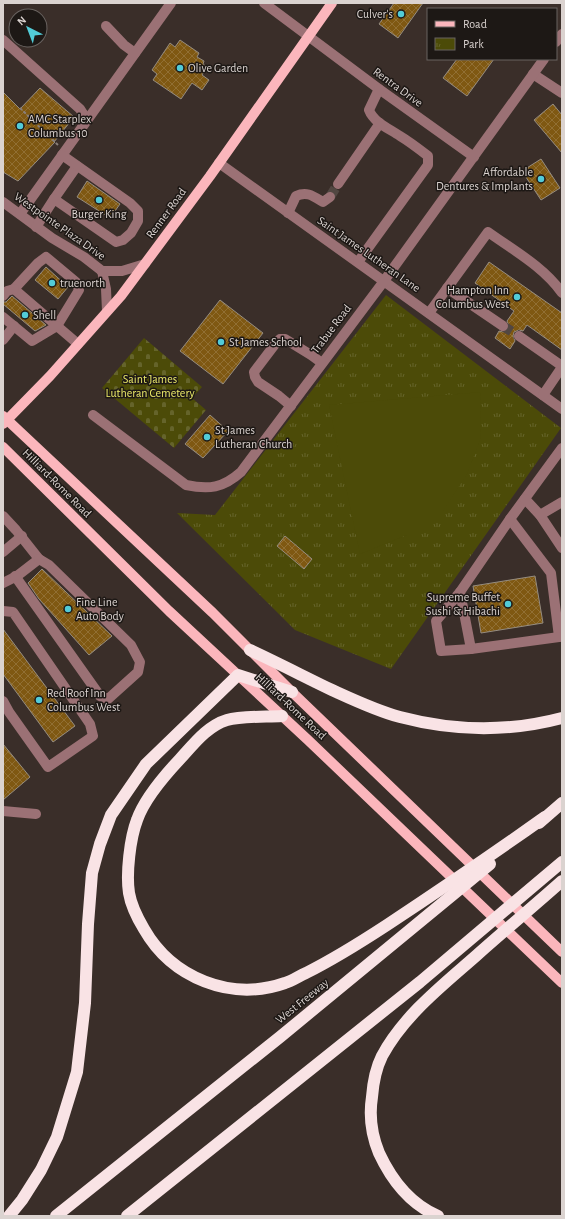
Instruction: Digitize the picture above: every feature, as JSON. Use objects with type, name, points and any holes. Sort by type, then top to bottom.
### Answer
[{"type":"highway","points":[[250,650],[359,702],[399,717],[462,728],[488,729],[515,727],[562,718]]},
{"type":"highway","points":[[9,1216],[22,1200],[57,1137],[77,1072],[85,1003],[88,924],[92,873],[100,844],[111,814],[146,764],[238,675],[292,692]]},
{"type":"highway","points":[[282,716],[228,720],[212,727],[198,739],[171,769],[144,806],[137,820],[131,847],[129,894],[139,921],[150,939],[164,956],[182,970],[202,982],[222,987],[243,989],[264,988],[286,983],[323,965],[355,946],[445,887],[545,817]]},
{"type":"highway","name":"West Freeway","points":[[56,1216],[280,1038],[562,803]]},
{"type":"highway","points":[[127,1216],[414,987],[562,862]]},
{"type":"highway","points":[[438,1216],[429,1212],[412,1200],[396,1184],[385,1166],[376,1146],[370,1107],[374,1084],[382,1057],[395,1036],[416,1010],[562,881]]},
{"type":"main road","name":"Renner Road","points":[[4,420],[31,396],[120,296],[219,163],[332,3]]},
{"type":"main road","name":"Hilliard-Rome Road","points":[[4,420],[250,650],[562,951]]},
{"type":"main road","name":"Hilliard-Rome Road","points":[[3,447],[164,606],[282,716],[562,983]]},
{"type":"street","points":[[20,214],[170,3]]},
{"type":"street","points":[[264,3],[309,36]]},
{"type":"street","points":[[106,26],[124,45],[135,53]]},
{"type":"street","name":"Rentra Drive","points":[[309,36],[379,90],[474,156]]},
{"type":"street","points":[[3,40],[80,110],[87,120]]},
{"type":"street","name":"Trabue Road","points":[[93,415],[186,485],[201,488],[218,486],[232,480],[241,472],[384,281],[543,60]]},
{"type":"street","points":[[533,74],[562,92]]},
{"type":"street","points":[[358,262],[428,165],[428,156],[380,123],[371,115],[369,110],[379,90]]},
{"type":"street","points":[[338,184],[380,123]]},
{"type":"street","points":[[54,199],[116,242],[124,240],[131,233],[138,221],[138,211],[130,203],[77,166],[63,154]]},
{"type":"street","name":"Saint James Lutheran Lane","points":[[219,163],[562,409]]},
{"type":"street","points":[[36,226],[77,166]]},
{"type":"street","points":[[288,213],[296,196],[303,193],[315,197],[323,202],[330,196]]},
{"type":"street","name":"Westpointe Plaza Drive","points":[[4,204],[52,238],[84,257],[102,271]]},
{"type":"street","points":[[429,313],[488,232],[540,270],[555,283],[562,293]]},
{"type":"street","points":[[3,296],[7,291],[14,289],[38,262],[46,257],[76,282],[79,290],[57,326],[32,340],[3,317]]},
{"type":"street","points":[[107,311],[106,289],[102,271],[122,271],[145,264]]},
{"type":"street","points":[[447,288],[503,326]]},
{"type":"street","points":[[14,289],[78,344]]},
{"type":"street","points":[[3,340],[14,326]]},
{"type":"street","points":[[519,336],[562,367],[543,395]]},
{"type":"street","points":[[291,406],[258,382],[254,372],[280,339],[285,339],[322,363]]},
{"type":"street","points":[[510,519],[551,573],[561,637],[471,649],[441,651],[436,621],[460,592],[510,519],[562,448]]},
{"type":"street","points":[[525,499],[540,515],[562,548]]},
{"type":"street","points":[[540,515],[562,502]]},
{"type":"street","points":[[3,516],[22,536],[39,559],[49,565],[131,645],[140,662],[138,672],[108,699],[100,696],[15,576]]},
{"type":"street","points":[[3,552],[22,536]]},
{"type":"street","points":[[3,583],[39,559]]},
{"type":"street","points":[[460,592],[471,649]]},
{"type":"street","points":[[3,611],[13,612],[90,724],[93,736],[48,767],[9,712],[3,701]]},
{"type":"street","points":[[3,811],[36,814]]},
{"type":"path","points":[[20,108],[63,154]]},
{"type":"green space","points":[[386,295],[561,428],[391,669],[295,630],[177,513],[215,515]]},
{"type":"green space","name":"Saint James Lutheran Cemetery","points":[[144,338],[202,387],[192,398],[206,410],[174,448],[102,388]]},
{"type":"green space","points":[[481,392],[480,440],[467,474],[443,511],[407,535],[360,554],[329,405]]},
{"type":"building","name":"Culver's","points":[[394,3],[423,3],[398,38],[379,24]]},
{"type":"building","name":"Olive Garden","points":[[180,40],[199,53],[197,57],[204,61],[203,64],[207,67],[202,75],[209,80],[202,90],[192,83],[181,99],[153,80],[157,74],[152,70],[170,43],[175,47]]},
{"type":"building","points":[[456,60],[493,60],[467,96],[443,78]]},
{"type":"building","name":"AMC Starplex Columbus 10","points":[[40,88],[74,117],[55,142],[18,181],[3,172],[3,92],[20,109]]},
{"type":"building","points":[[553,104],[562,115],[562,153],[534,120]]},
{"type":"building","name":"Affordable Dentures & Implants","points":[[541,159],[560,188],[541,200],[522,171]]},
{"type":"building","name":"Burger King","points":[[87,181],[120,204],[110,218],[77,197]]},
{"type":"building","name":"Hampton Inn Columbus West","points":[[489,262],[562,313],[562,350],[527,325],[523,331],[519,330],[514,332],[513,336],[515,341],[510,349],[495,338],[499,331],[503,332],[508,330],[509,326],[507,321],[514,311],[475,283]]},
{"type":"building","name":"truenorth","points":[[46,267],[68,287],[58,299],[35,280]]},
{"type":"building","name":"Shell","points":[[12,296],[46,325],[35,331],[3,304],[3,302],[6,302]]},
{"type":"building","name":"St James School","points":[[220,300],[263,333],[223,384],[180,351]]},
{"type":"building","name":"St James Lutheran Church","points":[[210,415],[228,431],[203,458],[185,444]]},
{"type":"building","points":[[285,536],[312,559],[304,569],[277,546]]},
{"type":"building","name":"Fine Line Auto Body","points":[[42,569],[112,636],[89,655],[39,599],[28,583]]},
{"type":"building","name":"Supreme Buffet Sushi & Hibachi","points":[[535,576],[543,623],[481,633],[473,586]]},
{"type":"building","name":"Red Roof Inn Columbus West","points":[[3,629],[75,726],[53,742],[3,674]]},
{"type":"building","points":[[3,744],[30,777],[3,800]]},
{"type":"tunnel","points":[[330,197],[338,184]]},
{"type":"tunnel","points":[[503,326],[519,336]]},
{"type":"place","name":"Culver's","points":[[401,14]]},
{"type":"place","name":"Olive Garden","points":[[180,68]]},
{"type":"place","name":"AMC Starplex Columbus 10","points":[[20,126]]},
{"type":"place","name":"Affordable Dentures & Implants","points":[[541,179]]},
{"type":"place","name":"Burger King","points":[[99,200]]},
{"type":"place","name":"truenorth","points":[[52,283]]},
{"type":"place","name":"Hampton Inn Columbus West","points":[[517,297]]},
{"type":"place","name":"Shell","points":[[25,315]]},
{"type":"place","name":"St James School","points":[[221,342]]},
{"type":"place","name":"St James Lutheran Church","points":[[207,437]]},
{"type":"place","name":"Supreme Buffet Sushi & Hibachi","points":[[508,604]]},
{"type":"place","name":"Fine Line Auto Body","points":[[68,609]]},
{"type":"place","name":"Red Roof Inn Columbus West","points":[[39,700]]}]
